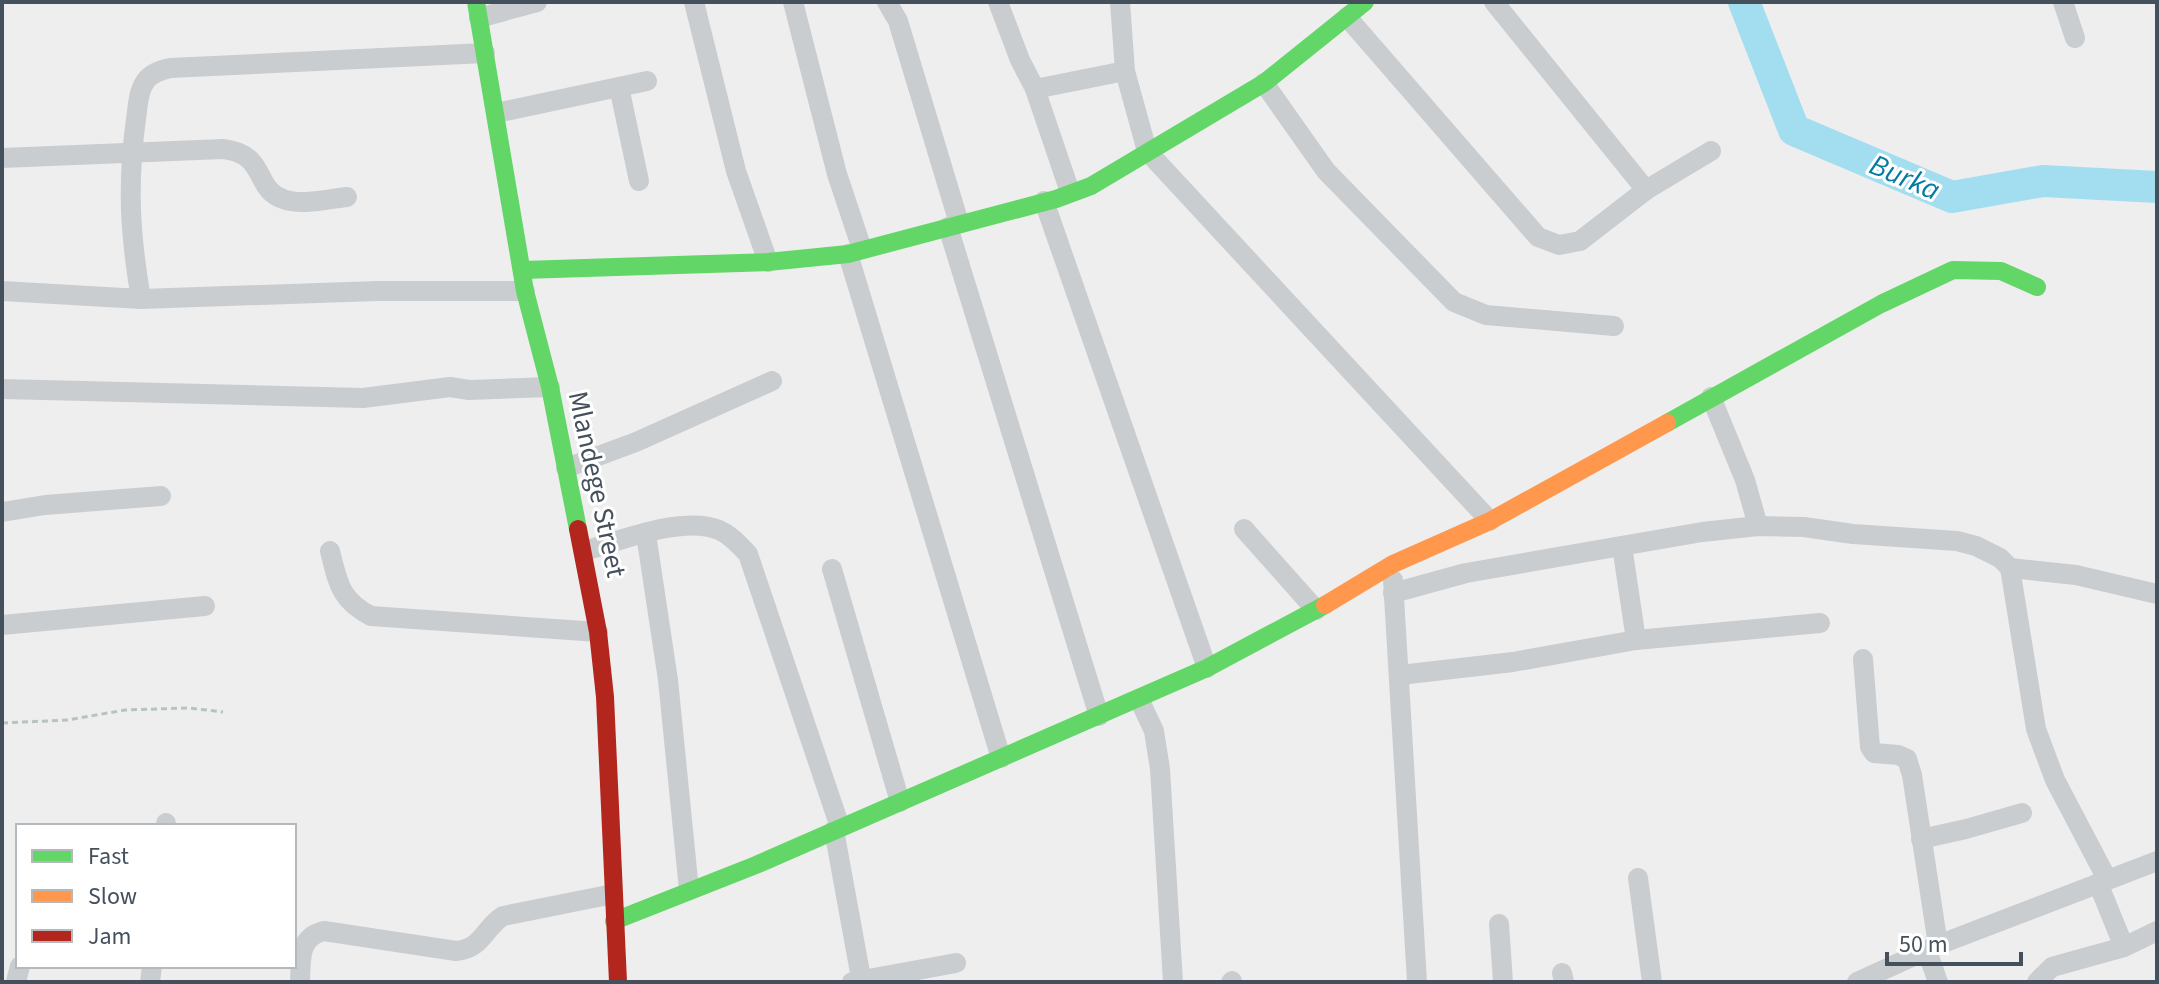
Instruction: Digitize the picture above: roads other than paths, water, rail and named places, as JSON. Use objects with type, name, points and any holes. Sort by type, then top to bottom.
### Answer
[{"type":"street","points":[[478,10],[537,2]]},
{"type":"street","points":[[694,2],[736,171],[768,262]]},
{"type":"street","points":[[793,2],[855,252],[1001,758]]},
{"type":"street","points":[[887,2],[898,21],[954,225],[1099,716]]},
{"type":"street","points":[[998,2],[1020,60],[1035,89],[1070,192]]},
{"type":"street","points":[[1120,2],[1125,71],[1147,151],[1490,521]]},
{"type":"street","points":[[2,291],[141,299],[377,291],[768,262],[855,252],[1091,186],[1264,83],[1365,2]]},
{"type":"street","points":[[1494,2],[1646,190]]},
{"type":"street","points":[[2063,2],[2075,38]]},
{"type":"street","name":"Mlandege Street","points":[[478,10],[524,280],[550,387],[598,632],[605,697],[618,982]]},
{"type":"street","points":[[1347,17],[1538,237],[1559,245],[1580,241],[1646,190],[1711,151]]},
{"type":"street","points":[[141,299],[130,229],[131,154],[142,88],[149,78],[170,68],[485,53]]},
{"type":"street","points":[[1035,89],[1125,71]]},
{"type":"street","points":[[496,113],[647,81]]},
{"type":"street","points":[[1264,83],[1326,171],[1454,302],[1486,315],[1614,326]]},
{"type":"street","points":[[619,87],[639,181]]},
{"type":"street","points":[[2,158],[235,151],[255,164],[267,188],[279,198],[298,201],[347,197]]},
{"type":"street","points":[[1044,201],[1207,668]]},
{"type":"street","points":[[614,921],[756,865],[1207,668],[1316,610],[1393,564],[1490,521],[1881,304],[1953,270],[2001,271],[2037,287]]},
{"type":"street","points":[[566,468],[636,442],[772,381]]},
{"type":"street","points":[[2,389],[363,398],[450,387],[469,390],[550,387]]},
{"type":"street","points":[[1711,397],[1745,480],[1758,526]]},
{"type":"street","points":[[2,512],[45,505],[161,496]]},
{"type":"street","points":[[584,551],[685,525],[721,531],[748,554],[837,829],[857,980],[956,963]]},
{"type":"street","points":[[1393,593],[1466,573],[1702,532],[1758,526],[1804,527],[1853,534],[1957,541],[1976,546],[2000,558],[2010,568],[2036,729],[2055,780],[2103,881],[2124,947]]},
{"type":"street","points":[[1244,529],[1316,610]]},
{"type":"street","points":[[646,534],[668,680],[689,890]]},
{"type":"street","points":[[1622,546],[1636,640]]},
{"type":"street","points":[[330,551],[346,599],[356,609],[371,616],[598,632]]},
{"type":"street","points":[[1393,564],[1417,982]]},
{"type":"street","points":[[2010,568],[2076,575],[2157,594]]},
{"type":"street","points":[[832,569],[900,802]]},
{"type":"street","points":[[2,625],[205,606]]},
{"type":"street","points":[[1400,675],[1513,662],[1636,640],[1820,623]]},
{"type":"street","points":[[1863,659],[1870,747],[1874,753],[1907,759],[1912,775],[1938,982]]},
{"type":"street","points":[[1139,699],[1154,731],[1160,769],[1173,982]]},
{"type":"street","points":[[1921,839],[2022,813]]},
{"type":"street","points":[[1857,982],[1932,948],[2157,861]]},
{"type":"street","points":[[1638,878],[1652,982]]},
{"type":"street","points":[[300,982],[302,948],[307,937],[314,933],[324,931],[466,951],[478,944],[491,925],[503,916],[613,894]]},
{"type":"street","points":[[1499,924],[1503,982]]},
{"type":"street","points":[[2037,982],[2052,967],[2124,947],[2157,931]]},
{"type":"waterway","name":"Burka","points":[[1744,2],[1794,130],[1952,197],[2043,181],[2157,187]]}]
